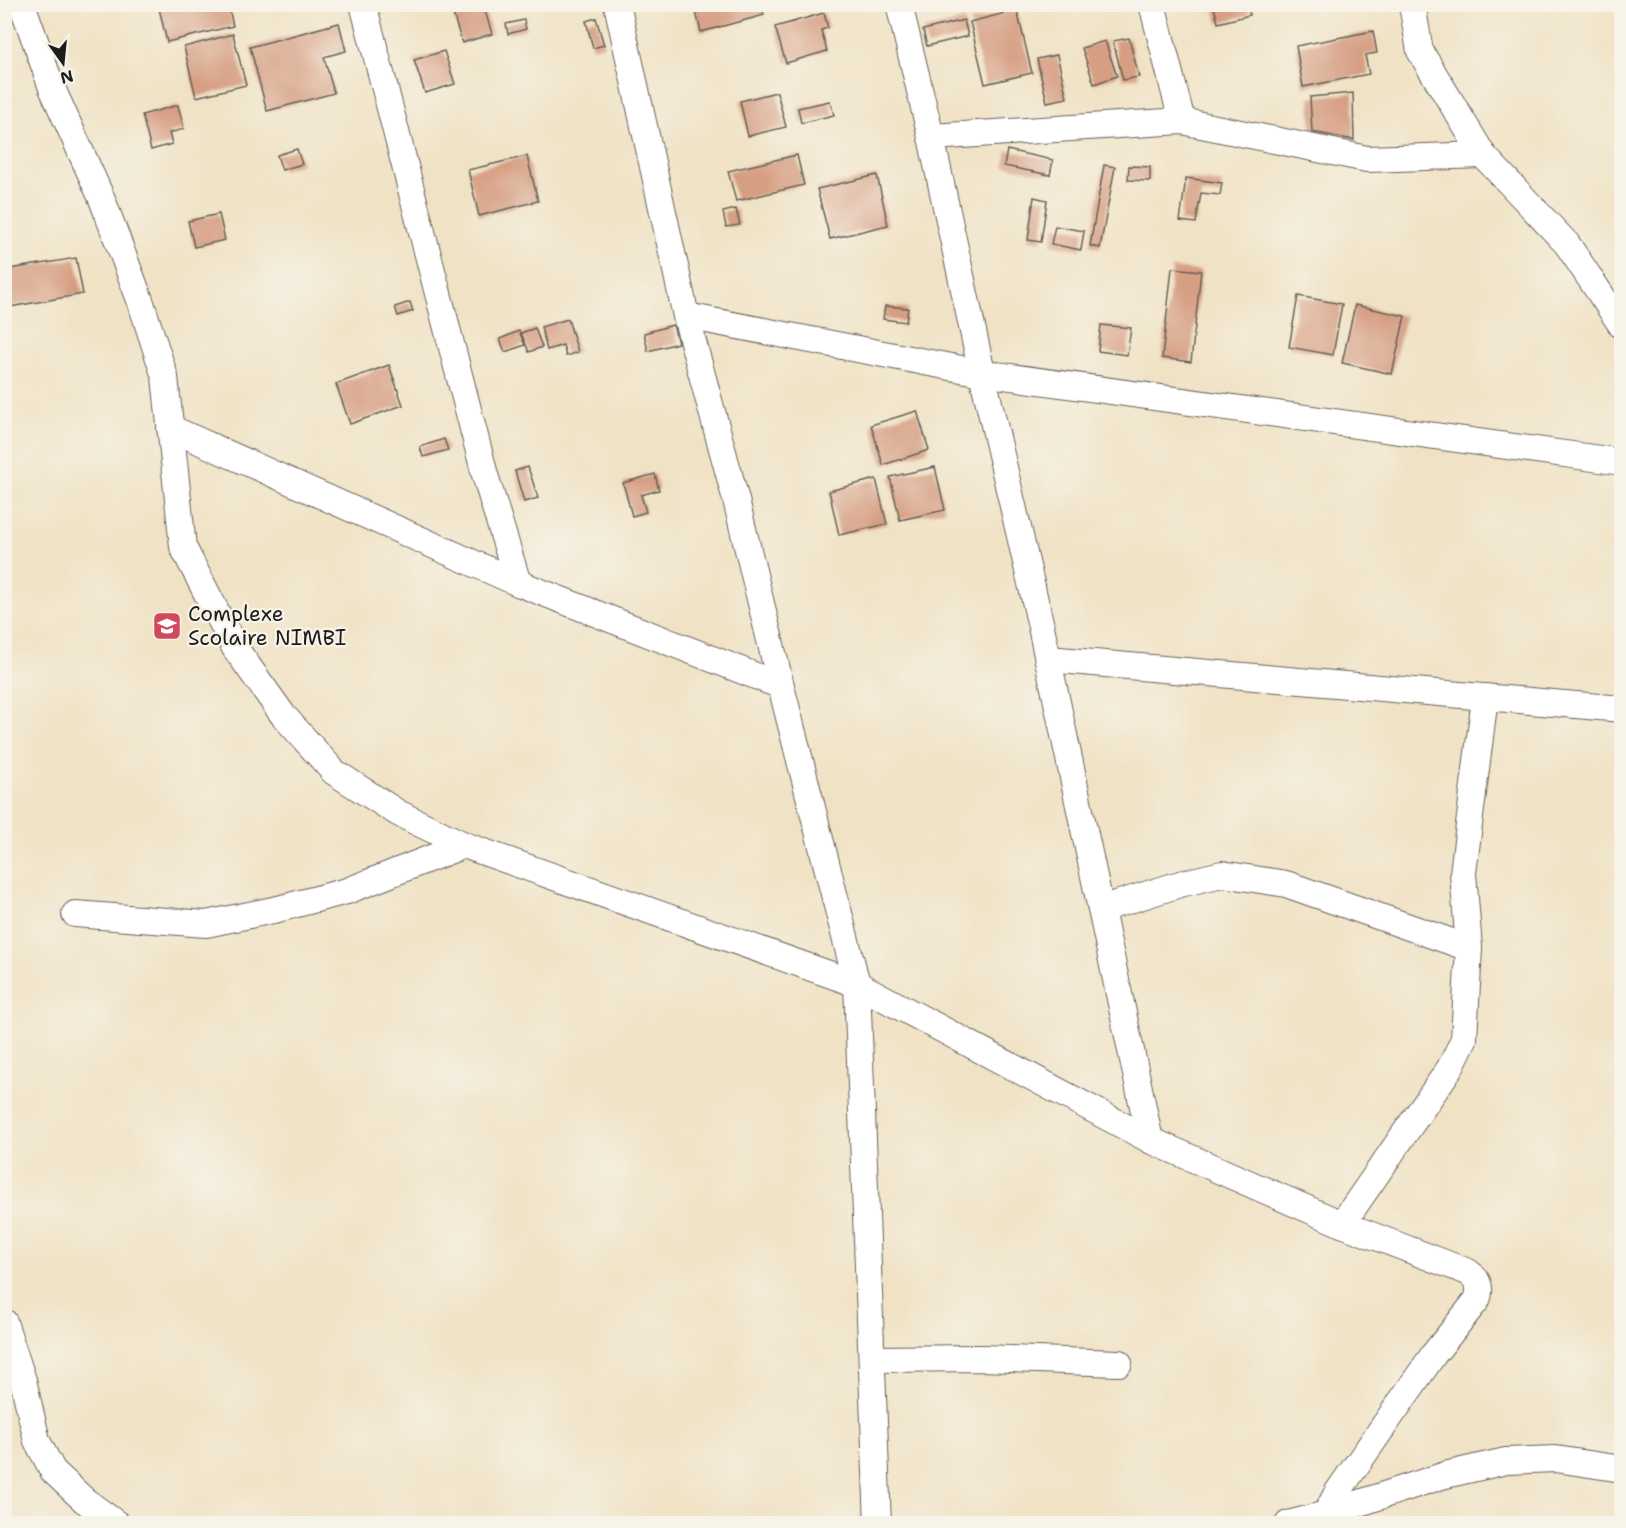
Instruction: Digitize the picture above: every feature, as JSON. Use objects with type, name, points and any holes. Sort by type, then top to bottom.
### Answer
[{"type":"street","points":[[22,4],[52,88],[102,199],[140,300],[165,377],[183,547],[235,648],[283,715],[334,772],[398,813],[464,845],[857,984],[1150,1140],[1342,1224],[1468,1272],[1475,1278],[1480,1292],[1477,1300],[1434,1354],[1337,1492],[1326,1514]]},
{"type":"street","points":[[363,4],[485,475],[518,583]]},
{"type":"street","points":[[617,4],[686,316],[736,500],[857,984],[878,1524]]},
{"type":"street","points":[[899,4],[932,136],[982,373],[1048,659],[1150,1140]]},
{"type":"street","points":[[1152,4],[1182,121]]},
{"type":"street","points":[[1412,4],[1420,51],[1483,155],[1567,244],[1622,326]]},
{"type":"street","points":[[932,136],[1182,121],[1367,159],[1483,155]]},
{"type":"street","points":[[686,316],[982,373],[1622,462]]},
{"type":"street","points":[[170,428],[518,583],[781,686]]},
{"type":"street","points":[[1048,659],[1622,709]]},
{"type":"street","points":[[1342,1224],[1450,1068],[1464,1039],[1469,948],[1463,873],[1485,697]]},
{"type":"street","points":[[75,914],[206,924],[278,909],[347,891],[464,845]]},
{"type":"street","points":[[1101,909],[1180,884],[1222,874],[1286,884],[1469,948]]},
{"type":"street","points":[[4,1322],[23,1380],[37,1440],[53,1471],[84,1500],[117,1524]]},
{"type":"street","points":[[872,1359],[982,1358],[1119,1363]]},
{"type":"street","points":[[1288,1524],[1445,1475],[1506,1461],[1556,1459],[1622,1469]]},
{"type":"building","points":[[158,4],[228,4],[233,26],[167,42]]},
{"type":"building","points":[[450,4],[483,4],[492,34],[462,43]]},
{"type":"building","points":[[694,4],[761,4],[764,15],[701,32]]},
{"type":"building","points":[[1225,4],[1247,4],[1250,15],[1218,23],[1214,7]]},
{"type":"building","points":[[1017,10],[1032,73],[985,84],[970,22]]},
{"type":"building","points":[[824,13],[828,28],[821,30],[827,51],[786,63],[775,27]]},
{"type":"building","points":[[596,18],[604,45],[593,48],[586,21]]},
{"type":"building","points":[[524,20],[526,29],[508,34],[506,24]]},
{"type":"building","points":[[964,20],[968,36],[927,46],[923,30]]},
{"type":"building","points":[[339,23],[346,51],[324,57],[334,93],[267,111],[250,47]]},
{"type":"building","points":[[1373,31],[1377,53],[1365,55],[1369,74],[1303,87],[1296,46]]},
{"type":"building","points":[[233,34],[246,85],[196,97],[184,47]]},
{"type":"building","points":[[1129,38],[1139,77],[1123,80],[1113,41]]},
{"type":"building","points":[[1105,41],[1117,76],[1094,84],[1082,48]]},
{"type":"building","points":[[444,51],[455,84],[425,93],[414,60]]},
{"type":"building","points":[[1057,55],[1067,98],[1047,102],[1037,59]]},
{"type":"building","points":[[777,92],[786,127],[748,136],[740,101]]},
{"type":"building","points":[[1353,93],[1354,140],[1312,132],[1310,97]]},
{"type":"building","points":[[830,101],[834,115],[801,123],[798,108]]},
{"type":"building","points":[[178,105],[184,129],[169,133],[172,144],[151,150],[142,115]]},
{"type":"building","points":[[297,149],[302,164],[282,170],[277,155]]},
{"type":"building","points":[[1007,150],[1053,160],[1050,175],[1004,166]]},
{"type":"building","points":[[797,155],[804,185],[736,201],[728,171]]},
{"type":"building","points":[[527,156],[538,201],[479,216],[468,170]]},
{"type":"building","points":[[1104,165],[1115,167],[1100,248],[1090,246]]},
{"type":"building","points":[[1129,166],[1150,167],[1150,181],[1128,180]]},
{"type":"building","points":[[877,175],[888,225],[830,239],[817,189]]},
{"type":"building","points":[[1186,178],[1222,183],[1220,195],[1201,193],[1196,223],[1180,221]]},
{"type":"building","points":[[1034,197],[1047,200],[1041,242],[1028,240]]},
{"type":"building","points":[[736,209],[740,225],[726,227],[723,212]]},
{"type":"building","points":[[219,214],[225,240],[194,247],[188,221]]},
{"type":"building","points":[[1055,226],[1084,231],[1081,250],[1051,244]]},
{"type":"building","points":[[76,258],[83,294],[4,308],[4,270]]},
{"type":"building","points":[[1172,268],[1201,271],[1191,362],[1162,358]]},
{"type":"building","points":[[1298,296],[1342,304],[1333,355],[1289,347]]},
{"type":"building","points":[[410,302],[413,311],[398,316],[395,307]]},
{"type":"building","points":[[1355,305],[1405,316],[1392,374],[1342,363]]},
{"type":"building","points":[[885,306],[908,308],[906,322],[883,319]]},
{"type":"building","points":[[568,319],[578,352],[566,356],[563,345],[547,350],[541,327]]},
{"type":"building","points":[[673,325],[678,343],[648,351],[644,333]]},
{"type":"building","points":[[1101,325],[1131,328],[1127,355],[1098,351]]},
{"type":"building","points":[[535,328],[542,347],[529,352],[521,333]]},
{"type":"building","points":[[519,331],[525,345],[505,352],[500,339]]},
{"type":"building","points":[[389,365],[403,405],[350,424],[336,384]]},
{"type":"building","points":[[917,411],[929,450],[883,465],[871,425]]},
{"type":"building","points":[[444,439],[448,450],[423,457],[420,447]]},
{"type":"building","points":[[528,467],[538,498],[524,502],[515,471]]},
{"type":"building","points":[[935,467],[945,510],[900,520],[890,477]]},
{"type":"building","points":[[655,474],[659,490],[641,495],[646,512],[632,516],[623,483]]},
{"type":"building","points":[[876,479],[887,524],[839,535],[829,491]]},
{"type":"place","name":"Complexe Scolaire NIMBI","points":[[167,626]]}]
